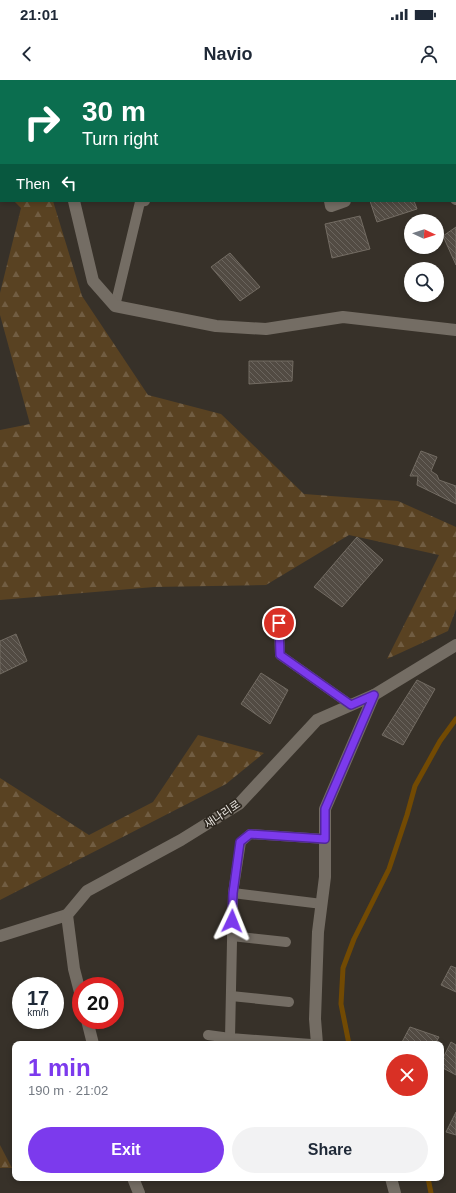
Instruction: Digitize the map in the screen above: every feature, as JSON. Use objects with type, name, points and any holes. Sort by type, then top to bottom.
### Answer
[{"type":"street","points":[[74,202],[93,281],[115,306],[216,326],[266,329],[343,317],[456,330]]},
{"type":"street","points":[[330,202],[331,206],[342,202]]},
{"type":"street","name":"새나리로","points":[[67,914],[88,891],[181,840],[239,804],[317,720],[374,695],[456,645]]},
{"type":"street","points":[[317,1041],[315,1019],[318,940],[325,877],[325,809],[374,695]]},
{"type":"street","points":[[0,936],[67,914],[76,977]]},
{"type":"street","points":[[89,1029],[92,1041]]},
{"type":"street","points":[[134,1181],[139,1193]]},
{"type":"street","points":[[392,1181],[395,1193]]},
{"type":"lane","points":[[115,306],[142,202]]},
{"type":"lane","points":[[279,623],[280,655],[351,705]]},
{"type":"lane","points":[[230,1038],[233,893],[240,842],[250,834],[325,839]]},
{"type":"lane","points":[[233,893],[322,904]]},
{"type":"lane","points":[[232,936],[286,942]]},
{"type":"lane","points":[[231,996],[289,1002]]},
{"type":"lane","points":[[208,1035],[270,1041]]},
{"type":"green space","points":[[15,202],[53,202],[82,296],[148,395],[221,414],[304,494],[398,501],[456,527],[456,609],[448,631],[387,659],[439,555],[349,535],[266,585],[154,587],[0,600],[0,430],[30,424],[0,315],[0,293],[21,208]]},
{"type":"green space","points":[[198,735],[264,753],[226,784],[0,900],[0,778],[89,835],[153,802]]},
{"type":"green space","points":[[0,1145],[12,1168],[0,1168]]},
{"type":"building","points":[[370,202],[414,202],[417,209],[377,222]]},
{"type":"building","points":[[360,216],[370,249],[332,258],[325,224]]},
{"type":"building","points":[[456,227],[456,265],[444,238],[444,235]]},
{"type":"building","points":[[230,253],[260,287],[240,301],[211,267]]},
{"type":"building","points":[[249,361],[293,361],[292,381],[249,384]]},
{"type":"building","points":[[421,451],[437,457],[431,471],[437,475],[439,480],[456,486],[456,504],[417,485],[418,476],[410,476]]},
{"type":"building","points":[[357,537],[383,560],[342,607],[314,587]]},
{"type":"building","points":[[16,634],[27,661],[0,674],[0,641]]},
{"type":"building","points":[[261,673],[288,690],[270,724],[241,704]]},
{"type":"building","points":[[417,680],[435,689],[403,745],[382,735]]},
{"type":"building","points":[[451,966],[456,968],[456,992],[441,985]]},
{"type":"building","points":[[410,1027],[439,1037],[437,1041],[403,1041]]},
{"type":"building","points":[[451,1042],[456,1045],[456,1075],[444,1069],[444,1056]]},
{"type":"building","points":[[456,1112],[456,1135],[446,1132]]},
{"type":"waterway","points":[[348,1041],[341,1004],[343,968],[354,939],[389,869],[415,786],[440,741],[456,719]]},
{"type":"waterway","points":[[429,1181],[431,1193]]},
{"type":"route","points":[[232,921],[233,893],[240,842],[250,834],[325,839],[325,809],[374,695],[351,705],[280,655],[279,623]]}]
